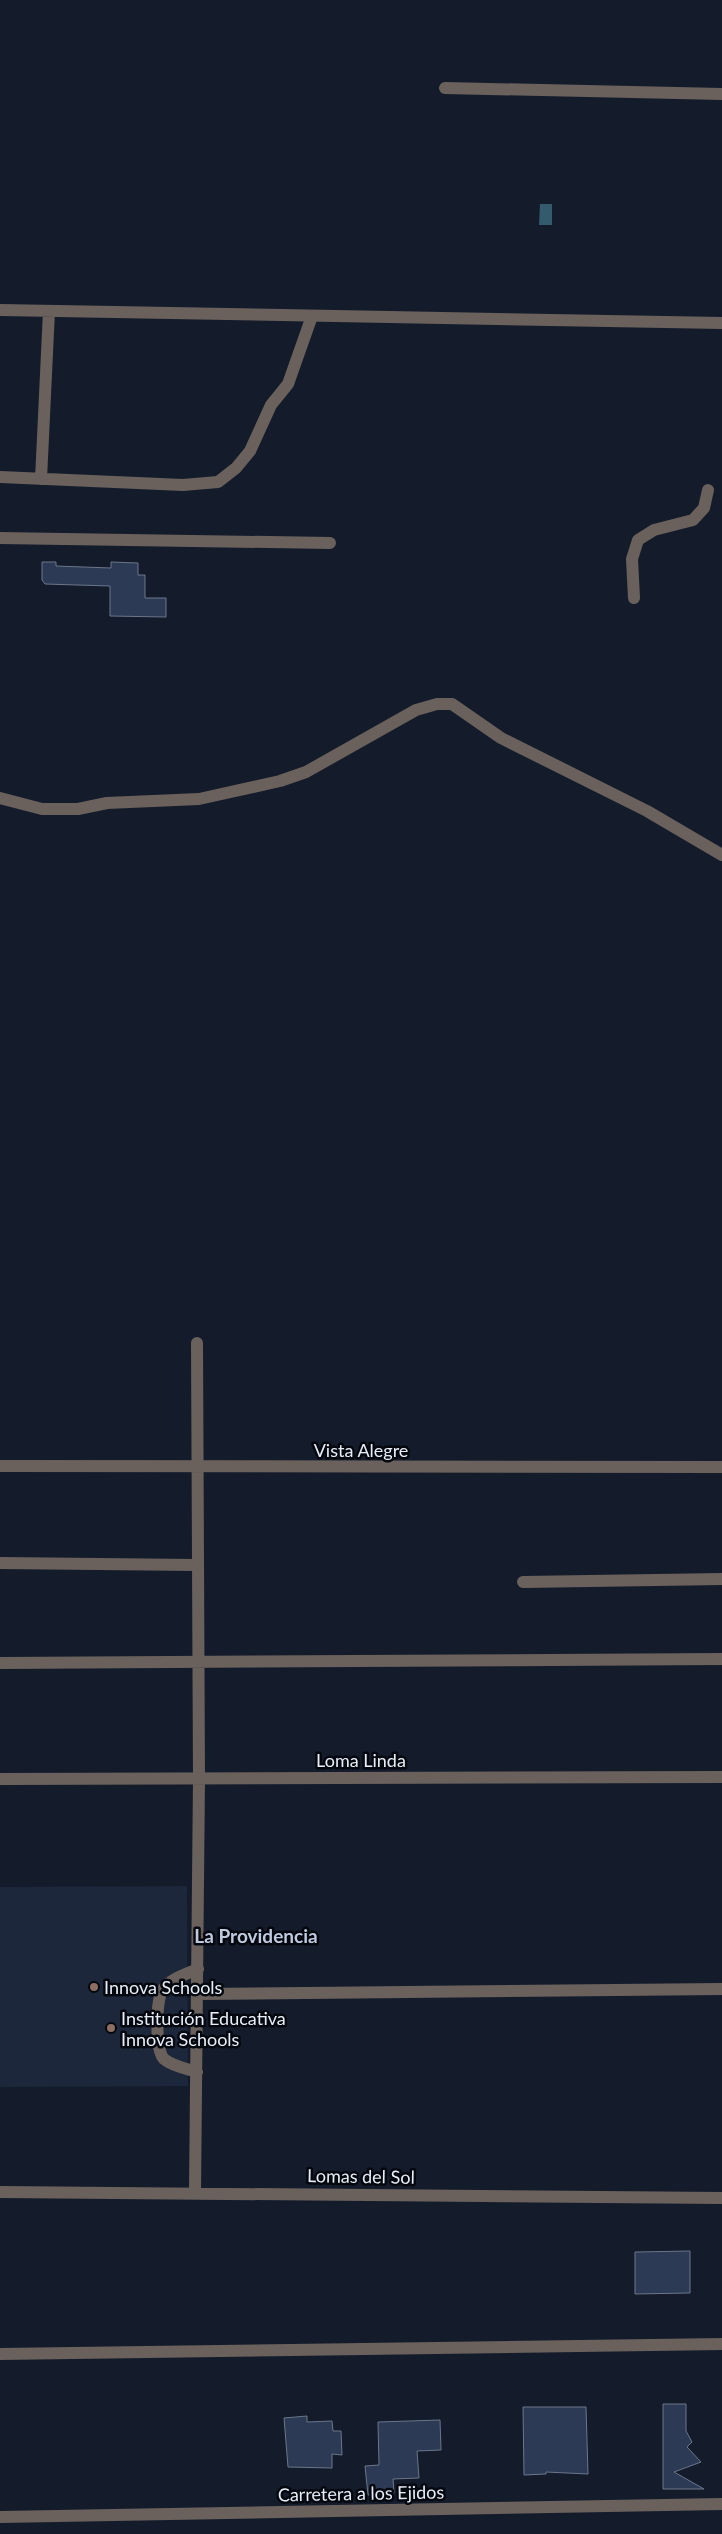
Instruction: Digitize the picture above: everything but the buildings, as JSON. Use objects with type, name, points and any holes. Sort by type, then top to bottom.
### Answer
[{"type":"street","points":[[445,88],[722,94]]},
{"type":"street","points":[[0,310],[722,324]]},
{"type":"street","points":[[42,479],[49,311]]},
{"type":"street","points":[[0,477],[183,485],[218,482],[236,468],[250,451],[271,405],[292,375],[312,316]]},
{"type":"street","points":[[634,598],[632,560],[638,540],[654,530],[693,520],[704,508],[708,490]]},
{"type":"street","points":[[0,538],[330,543]]},
{"type":"street","points":[[0,798],[42,809],[78,809],[107,803],[200,798],[280,780],[306,772],[416,710],[437,704],[452,704],[501,738],[647,811],[722,855]]},
{"type":"street","points":[[195,2192],[199,1778],[199,1661],[196,1565],[197,1343]]},
{"type":"street","name":"Vista Alegre","points":[[0,1466],[722,1467]]},
{"type":"street","points":[[0,1564],[196,1565]]},
{"type":"street","points":[[523,1582],[722,1580]]},
{"type":"street","points":[[0,1662],[722,1659]]},
{"type":"street","name":"Loma Linda","points":[[0,1779],[722,1777]]},
{"type":"street","points":[[197,2072],[166,2061],[162,2056],[158,2049],[158,2004],[162,1992],[169,1983],[198,1969]]},
{"type":"street","points":[[198,1994],[722,1989]]},
{"type":"street","name":"Lomas del Sol","points":[[0,2192],[195,2192],[722,2198]]},
{"type":"street","points":[[0,2354],[722,2344]]},
{"type":"street","name":"Carretera a los Ejidos","points":[[0,2516],[722,2504]]},
{"type":"shaded area","points":[[540,204],[552,204],[552,225],[539,225]]},
{"type":"shaded area","name":"Innova Schools","points":[[187,1886],[188,2086],[0,2087],[0,1887]]},
{"type":"place","name":"Innova Schools","points":[[94,1987]]},
{"type":"place","name":"Institución Educativa Innova Schools","points":[[111,2028]]},
{"type":"district","name":"La Providencia","points":[[256,1935]]}]
